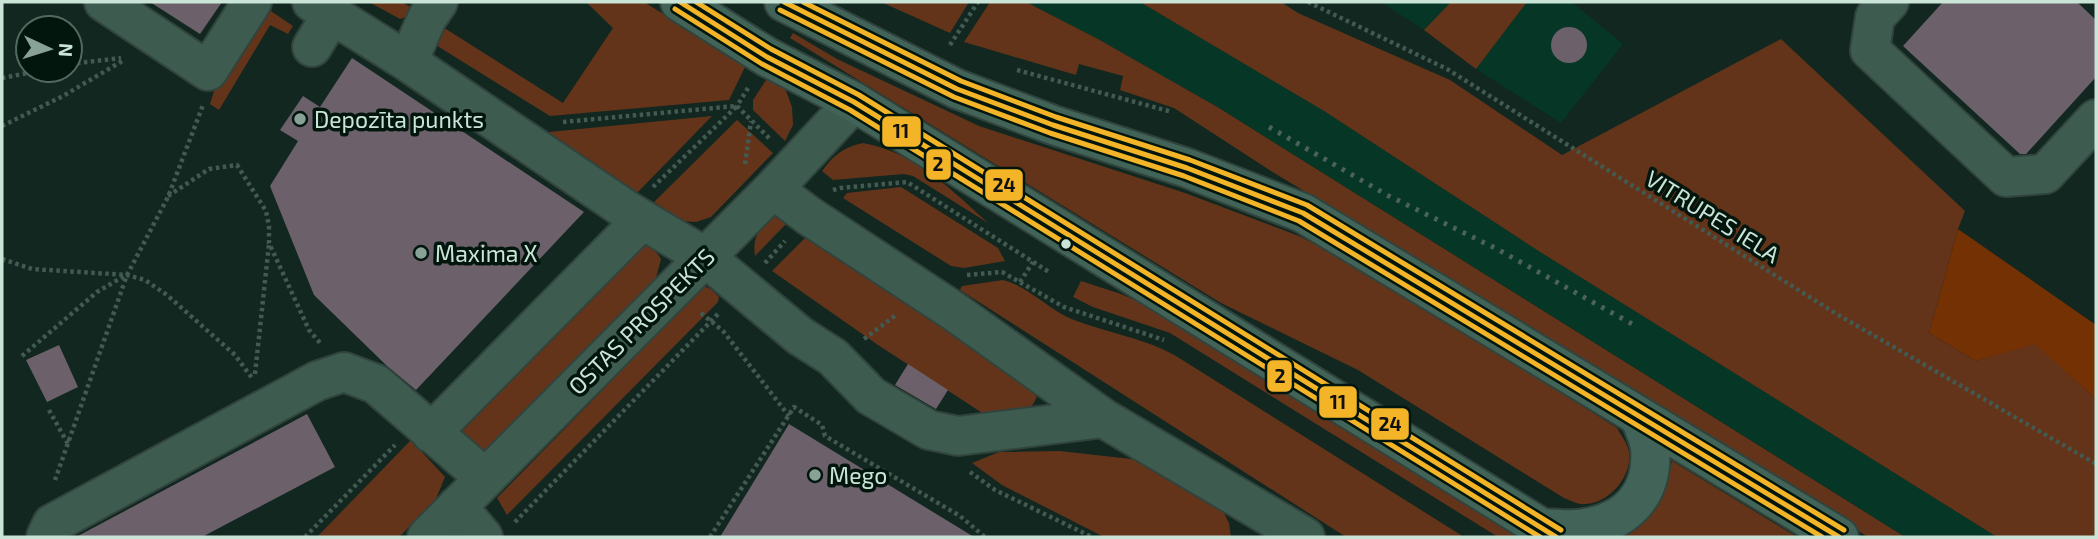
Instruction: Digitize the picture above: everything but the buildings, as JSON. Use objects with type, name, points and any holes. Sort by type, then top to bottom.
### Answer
[{"type":"main road","points":[[680,2],[767,57],[853,102],[1548,532],[1584,528],[1620,516],[1640,498],[1651,473],[1650,445],[1640,417]]},
{"type":"main road","points":[[784,2],[957,89],[1053,125],[1186,168],[1303,213],[1839,537]]},
{"type":"street","points":[[104,2],[208,71],[252,2]]},
{"type":"street","points":[[408,62],[427,18],[438,2]]},
{"type":"street","points":[[1889,2],[1875,17],[1870,50],[2006,177],[2045,174],[2096,119]]},
{"type":"street","points":[[312,47],[322,8],[408,62],[635,215],[705,257],[800,336],[833,357],[871,396],[929,430],[958,436],[1103,418]]},
{"type":"street","name":"OSTAS PROSPEKTS","points":[[427,537],[772,189],[853,102]]},
{"type":"street","points":[[772,189],[952,310],[1262,527],[1305,537]]},
{"type":"street","points":[[431,433],[635,215]]},
{"type":"street","points":[[49,530],[306,386],[344,372],[376,384],[485,478]]},
{"type":"street","points":[[457,506],[496,532]]},
{"type":"path","points":[[938,41],[950,46],[978,2]]},
{"type":"path","name":"VITRUPES IELA","points":[[1308,2],[1447,69],[1835,313],[2096,464]]},
{"type":"path","points":[[2,126],[63,96],[128,57]]},
{"type":"path","points":[[1008,68],[1172,112]]},
{"type":"path","points":[[49,530],[46,507],[127,275],[168,197],[209,89],[208,71]]},
{"type":"path","points":[[522,139],[544,124],[737,106],[635,215]]},
{"type":"path","points":[[2,259],[32,269],[127,275],[145,280],[167,295],[236,355],[254,380],[269,243],[267,211],[237,165],[209,169],[168,197]]},
{"type":"path","points":[[832,191],[907,182],[1049,272]]},
{"type":"path","points":[[763,266],[788,239]]},
{"type":"path","points":[[269,243],[309,330],[344,372]]},
{"type":"path","points":[[1020,282],[1033,262]]},
{"type":"path","points":[[964,275],[1002,272],[1064,307],[1172,342]]},
{"type":"path","points":[[22,356],[97,292],[127,275]]},
{"type":"path","points":[[496,532],[727,306]]},
{"type":"path","points":[[711,322],[723,331],[789,416]]},
{"type":"path","points":[[710,537],[794,407],[822,425],[825,436],[960,516],[985,537]]},
{"type":"path","points":[[48,410],[68,444]]},
{"type":"path","points":[[958,436],[963,467],[995,490],[1092,537]]},
{"type":"shaded area","points":[[369,2],[402,2],[412,8],[409,16],[400,19]]},
{"type":"shaded area","points":[[586,2],[644,2],[746,65],[729,100],[550,116],[439,47],[432,39],[435,31],[446,29],[563,103],[613,28]]},
{"type":"shaded area","points":[[881,2],[969,2],[950,33]]},
{"type":"shaded area","points":[[990,2],[1026,2],[1098,39],[1219,108],[1905,537],[1868,537],[1271,171],[1174,108],[1120,90],[1123,76],[1079,64],[1076,75],[964,42]]},
{"type":"shaded area","points":[[1026,2],[1140,2],[1324,111],[1537,250],[1997,537],[1905,537],[1219,108],[1098,39]]},
{"type":"shaded area","points":[[1140,2],[1281,2],[1298,13],[1450,80],[1562,155],[1781,39],[1965,211],[1929,333],[1976,361],[2035,343],[2096,399],[2096,537],[1997,537],[1537,250],[1324,111]]},
{"type":"shaded area","points":[[1381,2],[1451,2],[1424,30]]},
{"type":"shaded area","points":[[1451,2],[1527,2],[1476,69],[1424,30]]},
{"type":"shaded area","points":[[1527,2],[1572,2],[1623,44],[1561,123],[1476,69]]},
{"type":"shaded area","points":[[265,7],[293,26],[288,34],[270,25],[219,110],[210,104],[215,88]]},
{"type":"shaded area","points":[[793,33],[837,59],[979,126],[1185,193],[1299,236],[1374,275],[1617,428],[1628,448],[1628,467],[1624,476],[1612,492],[1595,502],[1580,504],[1564,498],[1358,370],[1221,303],[790,38]]},
{"type":"shaded area","points":[[768,77],[785,88],[792,107],[793,125],[785,141],[753,110],[753,100]]},
{"type":"shaded area","points":[[712,116],[637,193],[548,136],[549,132]]},
{"type":"shaded area","points":[[737,120],[773,153],[711,217],[696,222],[681,221],[654,202]]},
{"type":"shaded area","points":[[863,143],[915,163],[946,185],[988,223],[913,176],[904,174],[833,180],[822,171],[839,153]]},
{"type":"shaded area","points":[[901,187],[998,248],[1005,261],[964,268],[951,266],[843,198],[847,193]]},
{"type":"shaded area","points":[[773,215],[786,224],[755,256],[756,238]]},
{"type":"shaded area","points":[[1958,229],[2096,325],[2096,399],[2035,344],[1976,361],[1929,333]]},
{"type":"shaded area","points":[[806,237],[1038,385],[1034,403],[1023,412],[990,418],[772,271]]},
{"type":"shaded area","points":[[636,243],[651,247],[661,259],[656,278],[480,457],[457,443],[456,424]]},
{"type":"shaded area","points":[[1003,280],[1022,288],[1074,320],[1176,356],[1464,537],[1346,537],[960,290],[962,286]]},
{"type":"shaded area","points":[[1081,281],[1151,307],[1519,537],[1498,537],[1170,333],[1093,307],[1073,297]]},
{"type":"shaded area","points":[[704,286],[719,297],[718,302],[507,515],[497,498]]},
{"type":"shaded area","points":[[411,440],[445,477],[435,501],[399,537],[317,537]]},
{"type":"shaded area","points":[[1060,451],[1140,460],[1215,495],[1229,523],[1231,537],[1104,537],[1002,485],[972,463],[999,452]]},
{"type":"shaded area","points":[[1672,461],[1797,537],[1613,537],[1652,511],[1665,490]]},
{"type":"railway","points":[[1269,127],[1387,195],[1497,249],[1634,325]]},
{"type":"transit line","name":"11","points":[[680,2],[767,57],[854,102],[1556,537]]},
{"type":"transit line","name":"24","points":[[696,2],[771,49],[859,95],[1561,530]]},
{"type":"transit line","name":"11","points":[[784,2],[957,89],[1053,125],[1187,168],[1303,213],[1839,537]]},
{"type":"transit line","name":"24","points":[[803,2],[961,81],[1056,117],[1190,160],[1307,205],[1844,530]]},
{"type":"transit line","name":"2","points":[[675,9],[762,64],[850,110],[1540,537]]},
{"type":"transit line","name":"2","points":[[780,10],[954,97],[1050,133],[1184,176],[1299,221],[1822,537]]},
{"type":"place","name":"Depozīta punkts","points":[[300,119]]},
{"type":"place","name":"Maxima X","points":[[421,253]]},
{"type":"place","name":"Mego","points":[[815,475]]}]
